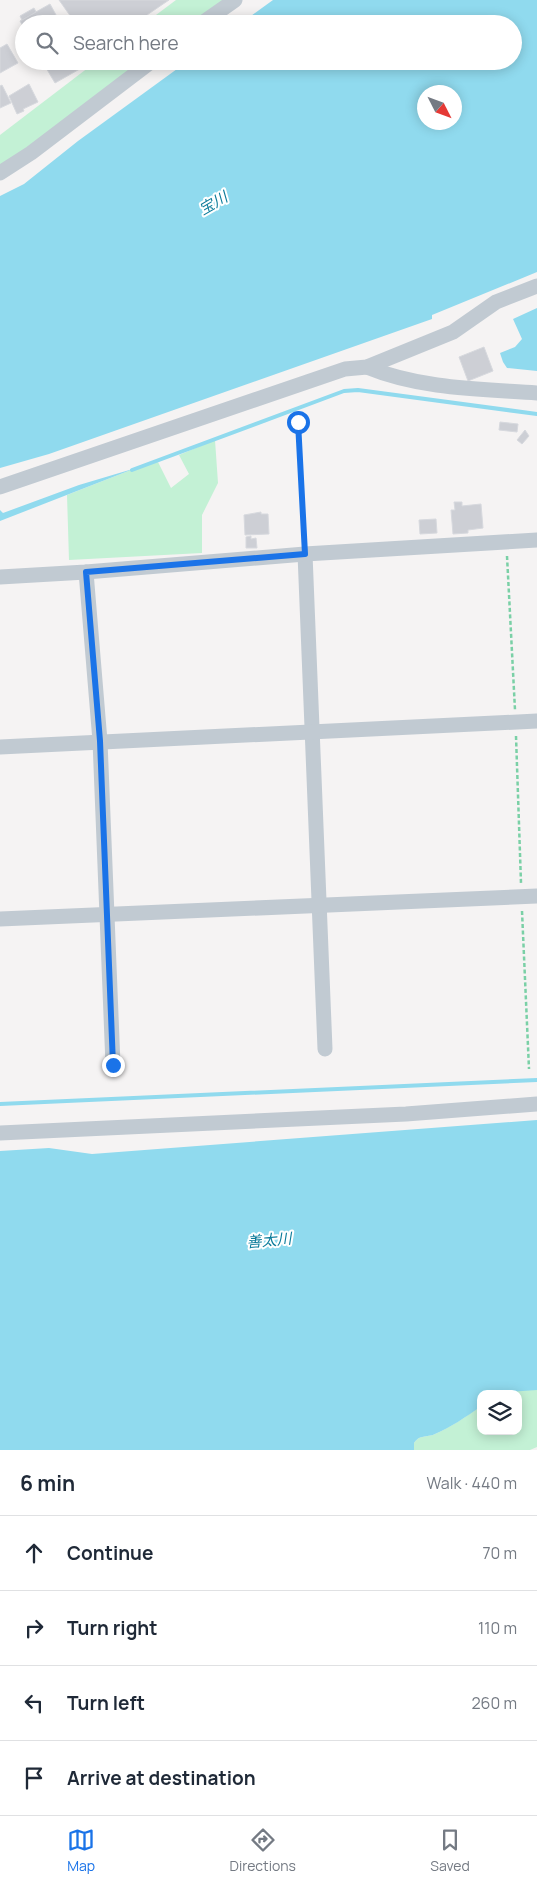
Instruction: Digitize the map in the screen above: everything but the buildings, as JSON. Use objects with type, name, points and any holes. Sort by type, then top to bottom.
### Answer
[{"type":"street","points":[[214,15],[235,0]]},
{"type":"street","points":[[0,173],[140,70]]},
{"type":"street","points":[[0,487],[345,369],[367,367],[453,332],[496,302],[537,286]]},
{"type":"street","points":[[367,367],[389,376],[455,388],[537,392]]},
{"type":"street","points":[[0,577],[305,554],[537,540]]},
{"type":"street","points":[[305,554],[325,1049]]},
{"type":"street","points":[[86,572],[100,741],[113,1065]]},
{"type":"street","points":[[0,747],[537,721]]},
{"type":"street","points":[[0,919],[537,896]]},
{"type":"street","points":[[0,1133],[406,1114],[537,1104]]},
{"type":"path","points":[[298,422],[305,554]]},
{"type":"path","points":[[522,896],[529,1069]]},
{"type":"green space","points":[[176,0],[228,0],[207,15],[156,15]]},
{"type":"green space","points":[[85,70],[133,70],[0,168],[0,135]]},
{"type":"green space","points":[[215,440],[218,483],[202,515],[202,553],[69,560],[67,495],[136,468],[158,462],[171,488],[189,474],[179,455]]},
{"type":"green space","points":[[522,1390],[537,1390],[537,1447],[530,1450],[414,1450],[414,1443],[419,1438],[432,1435],[459,1421],[477,1409],[477,1435],[522,1435]]},
{"type":"water","name":"宝川","points":[[273,0],[537,0],[537,272],[432,315],[432,319],[49,454],[0,468],[0,196],[24,184],[78,141],[176,70],[522,70],[522,15],[252,15]]},
{"type":"water","points":[[537,308],[537,371],[507,368],[500,353],[515,347],[522,339],[513,319]]},
{"type":"water","points":[[136,468],[0,521],[0,510],[3,513],[79,485]]},
{"type":"water","name":"善太川","points":[[537,1120],[537,1390],[477,1390],[477,1409],[441,1431],[419,1438],[414,1443],[414,1450],[0,1450],[0,1151],[49,1148],[92,1154]]},
{"type":"waterway","points":[[132,470],[344,391],[358,390],[537,414]]},
{"type":"waterway","points":[[0,1104],[537,1080]]},
{"type":"route","points":[[113,1065],[100,741],[86,572],[305,554],[298,422]]}]
